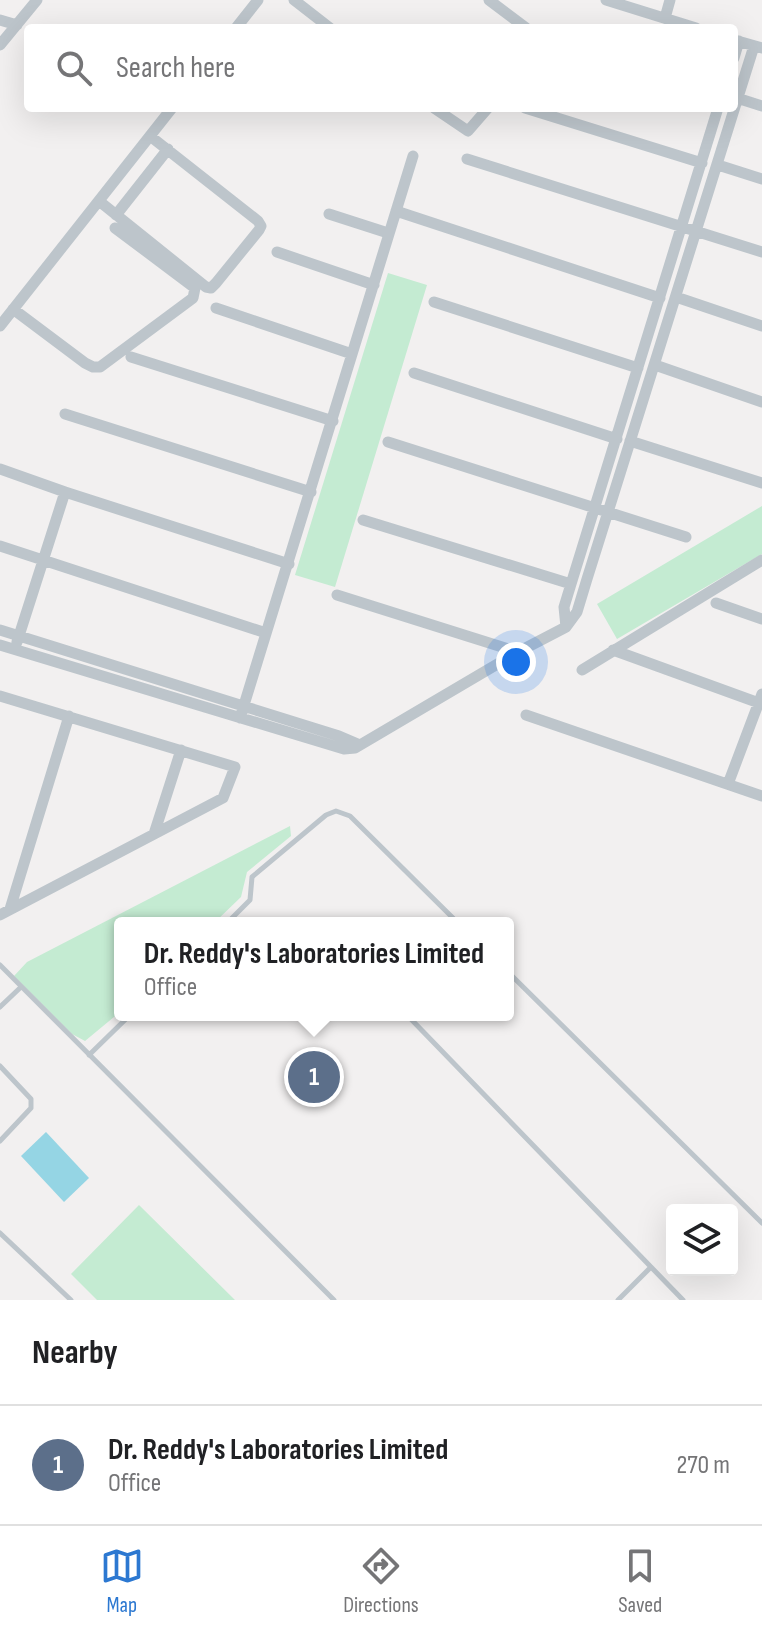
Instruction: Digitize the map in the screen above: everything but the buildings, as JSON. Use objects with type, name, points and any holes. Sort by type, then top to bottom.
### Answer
[{"type":"street","points":[[0,45],[37,0]]},
{"type":"street","points":[[239,24],[258,0]]},
{"type":"street","points":[[294,0],[325,24]]},
{"type":"street","points":[[489,0],[521,24]]},
{"type":"street","points":[[606,0],[684,24]]},
{"type":"street","points":[[665,18],[670,0]]},
{"type":"street","points":[[0,20],[17,25]]},
{"type":"street","points":[[738,41],[758,47],[738,96]]},
{"type":"street","points":[[738,98],[762,106]]},
{"type":"street","points":[[0,326],[169,112]]},
{"type":"street","points":[[440,112],[468,131],[485,112]]},
{"type":"street","points":[[538,112],[702,163]]},
{"type":"street","points":[[566,627],[564,607],[717,112]]},
{"type":"street","points":[[0,645],[241,713],[339,736],[360,745],[566,627],[577,612],[733,112]]},
{"type":"street","points":[[99,201],[211,288],[259,230],[261,226],[258,221],[150,136]]},
{"type":"street","points":[[116,215],[168,149]]},
{"type":"street","points":[[241,713],[413,156]]},
{"type":"street","points":[[467,159],[762,252]]},
{"type":"street","points":[[718,165],[762,179]]},
{"type":"street","points":[[396,211],[660,298]]},
{"type":"street","points":[[329,214],[388,233]]},
{"type":"street","points":[[13,309],[85,363],[100,367],[193,298],[195,288],[115,228]]},
{"type":"street","points":[[277,252],[374,285]]},
{"type":"street","points":[[676,297],[762,326]]},
{"type":"street","points":[[434,302],[638,368]]},
{"type":"street","points":[[216,308],[352,354]]},
{"type":"street","points":[[131,357],[333,421]]},
{"type":"street","points":[[655,365],[762,402]]},
{"type":"street","points":[[414,373],[617,439]]},
{"type":"street","points":[[65,414],[311,492]]},
{"type":"street","points":[[630,441],[762,483]]},
{"type":"street","points":[[388,442],[686,537]]},
{"type":"street","points":[[0,469],[289,564]]},
{"type":"street","points":[[14,650],[65,492]]},
{"type":"street","points":[[363,520],[571,584]]},
{"type":"street","points":[[0,546],[266,633]]},
{"type":"street","points":[[582,670],[762,560]]},
{"type":"street","points":[[337,595],[518,652]]},
{"type":"street","points":[[716,603],[762,619]]},
{"type":"street","points":[[0,630],[241,713]]},
{"type":"street","points":[[613,650],[761,700],[728,784]]},
{"type":"street","points":[[0,696],[235,767],[223,798],[5,912]]},
{"type":"street","points":[[526,715],[762,796]]},
{"type":"street","points":[[5,912],[69,716]]},
{"type":"street","points":[[154,834],[181,750]]},
{"type":"lane","points":[[233,917],[250,900],[252,877],[326,815],[336,811],[350,816],[452,917]]},
{"type":"lane","points":[[0,965],[334,1300]]},
{"type":"lane","points":[[514,978],[762,1223]]},
{"type":"lane","points":[[0,1007],[21,987]]},
{"type":"lane","points":[[89,1055],[124,1021]]},
{"type":"lane","points":[[413,1021],[683,1300]]},
{"type":"lane","points":[[0,1066],[31,1099],[31,1108],[0,1141]]},
{"type":"lane","points":[[0,1233],[71,1300]]},
{"type":"lane","points":[[618,1300],[651,1267]]},
{"type":"green space","points":[[388,273],[427,285],[335,587],[295,575]]},
{"type":"green space","points":[[762,506],[762,554],[617,639],[597,604]]},
{"type":"green space","points":[[290,826],[291,836],[247,872],[241,897],[220,917],[114,917]]},
{"type":"green space","points":[[114,917],[114,1017],[85,1041],[72,1034],[14,976],[27,962]]},
{"type":"green space","points":[[139,1205],[235,1300],[97,1300],[71,1274]]},
{"type":"water","points":[[46,1132],[89,1178],[64,1202],[21,1156]]},
{"type":"place","name":"Dr. Reddy's Laboratories Limited","points":[[314,1077]]}]
